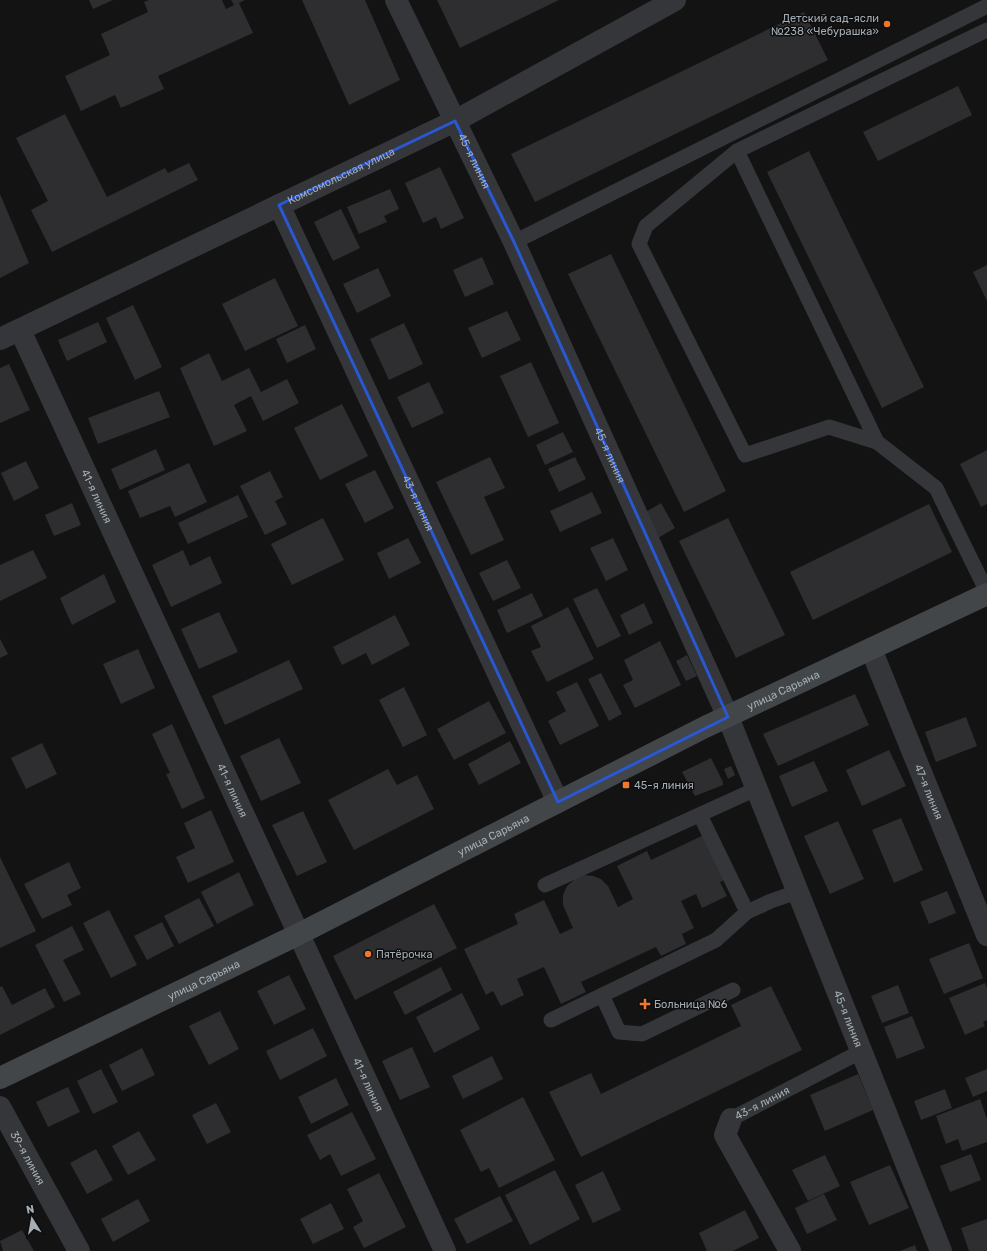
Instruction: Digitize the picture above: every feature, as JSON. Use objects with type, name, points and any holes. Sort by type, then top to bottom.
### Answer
[{"type":"main road","name":"улица Сарьяна","points":[[0,1078],[299,934],[705,727],[987,593]]},
{"type":"street","name":"45-я линия","points":[[396,0],[514,242],[728,717],[941,1251]]},
{"type":"street","name":"Комсомольская улица","points":[[0,339],[455,121],[675,0]]},
{"type":"street","name":"43-я линия","points":[[279,205],[558,802]]},
{"type":"street","name":"41-я линия","points":[[20,330],[446,1251]]},
{"type":"street","name":"47-я линия","points":[[871,649],[987,935]]},
{"type":"street","name":"39-я линия","points":[[0,1108],[79,1251]]},
{"type":"street","name":"43-я линия","points":[[731,1119],[725,1135],[790,1251]]},
{"type":"lane","points":[[514,242],[987,6]]},
{"type":"lane","points":[[987,30],[737,151],[646,226],[639,244],[745,455],[829,427],[877,442],[936,488],[987,593]]},
{"type":"lane","points":[[737,151],[877,442]]},
{"type":"lane","points":[[545,885],[756,789]]},
{"type":"lane","points":[[700,815],[747,912]]},
{"type":"lane","points":[[551,1020],[716,940],[747,912],[771,901],[798,892]]},
{"type":"lane","points":[[602,995],[619,1032],[642,1034],[734,990]]},
{"type":"lane","name":"43-я линия","points":[[731,1119],[862,1051]]},
{"type":"highlighted area","points":[[455,121],[514,242],[728,717],[558,802],[279,205]]},
{"type":"building","points":[[89,0],[113,0],[93,9]]},
{"type":"building","points":[[149,0],[222,0],[226,9],[234,5],[231,0],[245,0],[239,3],[253,33],[158,76],[164,89],[121,108],[115,95],[81,111],[65,76],[110,55],[101,34],[148,12],[144,2]]},
{"type":"building","points":[[302,0],[365,0],[400,80],[349,105]]},
{"type":"building","points":[[437,0],[559,0],[460,48]]},
{"type":"building","points":[[804,12],[828,60],[535,202],[511,154]]},
{"type":"building","points":[[958,86],[972,115],[878,161],[863,132]]},
{"type":"building","points":[[65,114],[107,197],[165,168],[168,173],[189,163],[198,180],[52,252],[31,210],[48,201],[16,138]]},
{"type":"building","points":[[809,151],[924,387],[882,408],[767,172]]},
{"type":"building","points":[[440,167],[464,218],[441,229],[436,217],[423,223],[405,183]]},
{"type":"building","points":[[390,189],[399,209],[384,216],[387,222],[359,234],[347,207]]},
{"type":"building","points":[[0,194],[29,263],[0,278]]},
{"type":"building","points":[[341,209],[360,248],[333,261],[314,222]]},
{"type":"building","points":[[611,254],[726,491],[684,512],[568,274]]},
{"type":"building","points":[[482,257],[494,284],[465,297],[453,270]]},
{"type":"building","points":[[987,265],[987,301],[973,272]]},
{"type":"building","points":[[378,268],[391,296],[357,313],[343,284]]},
{"type":"building","points":[[275,278],[298,326],[245,351],[222,304]]},
{"type":"building","points":[[133,305],[162,367],[135,380],[106,318]]},
{"type":"building","points":[[507,311],[521,340],[482,358],[468,328]]},
{"type":"building","points":[[98,322],[107,342],[67,361],[58,340]]},
{"type":"building","points":[[404,323],[423,364],[389,380],[370,339]]},
{"type":"building","points":[[305,325],[316,349],[287,363],[276,339]]},
{"type":"building","points":[[209,353],[222,381],[249,368],[261,392],[287,379],[299,403],[263,421],[251,396],[234,405],[247,431],[214,446],[180,368]]},
{"type":"building","points":[[531,362],[559,423],[528,437],[500,376]]},
{"type":"building","points":[[9,364],[30,410],[0,423],[0,368]]},
{"type":"building","points":[[429,382],[444,413],[412,428],[397,397]]},
{"type":"building","points":[[159,391],[170,417],[98,444],[88,418]]},
{"type":"building","points":[[342,404],[368,456],[320,480],[294,428]]},
{"type":"building","points":[[563,432],[573,452],[545,465],[536,445]]},
{"type":"building","points":[[156,449],[165,470],[120,490],[111,469]]},
{"type":"building","points":[[987,450],[987,504],[981,507],[960,464]]},
{"type":"building","points":[[490,457],[505,488],[484,497],[504,540],[471,555],[436,482]]},
{"type":"building","points":[[575,457],[586,479],[559,492],[548,469]]},
{"type":"building","points":[[26,461],[39,488],[14,501],[1,473]]},
{"type":"building","points":[[189,463],[207,502],[175,517],[170,506],[140,518],[128,491]]},
{"type":"building","points":[[375,470],[394,508],[365,523],[345,484]]},
{"type":"building","points":[[270,471],[283,497],[275,501],[287,524],[265,535],[240,486]]},
{"type":"building","points":[[592,492],[602,513],[560,532],[550,511]]},
{"type":"building","points":[[238,495],[248,517],[188,544],[178,523]]},
{"type":"building","points":[[72,503],[81,525],[54,536],[45,515]]},
{"type":"building","points":[[661,503],[675,528],[653,541],[639,516]]},
{"type":"building","points":[[929,504],[952,552],[813,620],[790,572]]},
{"type":"building","points":[[323,518],[344,560],[292,585],[271,544]]},
{"type":"building","points":[[728,518],[785,635],[736,658],[679,541]]},
{"type":"building","points":[[408,538],[421,563],[389,579],[377,553]]},
{"type":"building","points":[[613,538],[628,570],[606,581],[590,548]]},
{"type":"building","points":[[33,550],[47,578],[0,601],[0,565]]},
{"type":"building","points":[[183,550],[190,566],[210,556],[222,583],[171,607],[152,565]]},
{"type":"building","points":[[507,560],[521,588],[493,601],[479,573]]},
{"type":"building","points":[[104,574],[116,602],[72,625],[60,598]]},
{"type":"building","points":[[597,588],[621,636],[597,648],[573,599]]},
{"type":"building","points":[[532,593],[543,616],[507,633],[497,610]]},
{"type":"building","points":[[644,603],[653,623],[629,635],[620,615]]},
{"type":"building","points":[[568,607],[594,659],[547,682],[531,651],[541,647],[531,626]]},
{"type":"building","points":[[219,612],[238,652],[199,669],[181,629]]},
{"type":"building","points":[[395,615],[410,645],[372,665],[366,653],[342,665],[333,647]]},
{"type":"building","points":[[0,639],[8,654],[0,658]]},
{"type":"building","points":[[660,641],[681,685],[635,708],[623,685],[633,680],[624,660]]},
{"type":"building","points":[[138,649],[155,688],[121,704],[103,664]]},
{"type":"building","points":[[687,655],[697,676],[686,681],[676,661]]},
{"type":"building","points":[[289,660],[303,689],[225,725],[212,696]]},
{"type":"building","points":[[601,673],[622,714],[609,721],[588,679]]},
{"type":"building","points":[[577,682],[599,726],[560,745],[548,721],[566,711],[556,692]]},
{"type":"building","points":[[404,687],[427,735],[403,747],[379,700]]},
{"type":"building","points":[[855,694],[869,725],[778,766],[763,734]]},
{"type":"building","points":[[489,701],[506,733],[454,760],[437,729]]},
{"type":"building","points":[[966,717],[977,746],[936,762],[925,732]]},
{"type":"building","points":[[172,724],[205,798],[182,809],[166,774],[170,773],[152,734]]},
{"type":"building","points":[[279,738],[301,783],[261,801],[240,756]]},
{"type":"building","points":[[510,741],[521,763],[479,785],[468,764]]},
{"type":"building","points":[[42,743],[57,774],[26,789],[11,758]]},
{"type":"building","points":[[889,750],[906,786],[862,806],[846,770]]},
{"type":"building","points":[[711,758],[723,782],[723,785],[695,796],[682,772]]},
{"type":"building","points":[[814,761],[828,791],[792,807],[779,776]]},
{"type":"building","points":[[731,766],[735,775],[728,779],[724,769]]},
{"type":"building","points":[[388,769],[397,785],[417,775],[434,809],[354,850],[328,800]]},
{"type":"building","points":[[211,810],[234,862],[188,883],[176,857],[195,848],[184,823]]},
{"type":"building","points":[[303,811],[327,862],[297,876],[272,825]]},
{"type":"building","points":[[901,818],[923,870],[894,883],[872,830]]},
{"type":"building","points":[[838,821],[864,879],[830,894],[804,836]]},
{"type":"building","points":[[706,834],[727,879],[720,882],[727,896],[702,908],[696,894],[681,901],[694,928],[682,934],[686,944],[661,956],[656,947],[581,982],[586,992],[561,1004],[544,967],[517,979],[524,995],[501,1006],[493,991],[486,995],[464,949],[518,924],[514,914],[544,900],[560,934],[573,928],[563,905],[563,895],[567,886],[575,879],[583,875],[601,879],[608,886],[618,907],[633,899],[617,866],[647,851],[651,860]]},
{"type":"building","points":[[0,857],[36,931],[0,948]]},
{"type":"building","points":[[69,862],[81,888],[67,895],[72,905],[42,919],[24,884]]},
{"type":"building","points":[[239,872],[254,905],[217,924],[201,892]]},
{"type":"building","points":[[947,891],[956,913],[929,924],[920,902]]},
{"type":"building","points":[[199,898],[214,926],[179,944],[164,916]]},
{"type":"building","points":[[434,904],[457,948],[355,1000],[333,956]]},
{"type":"building","points":[[109,910],[137,965],[111,978],[83,923]]},
{"type":"building","points":[[162,922],[174,946],[147,960],[134,936]]},
{"type":"building","points":[[72,926],[84,950],[63,960],[81,994],[64,1002],[35,945]]},
{"type":"building","points":[[969,943],[983,978],[944,994],[929,959]]},
{"type":"building","points":[[441,967],[452,990],[405,1015],[393,992]]},
{"type":"building","points":[[289,975],[306,1009],[274,1025],[257,991]]},
{"type":"building","points":[[985,983],[987,989],[987,1020],[983,1022],[985,1026],[965,1035],[949,998]]},
{"type":"building","points":[[898,985],[909,1013],[882,1023],[871,996]]},
{"type":"building","points":[[2,986],[12,1005],[45,988],[55,1007],[0,1035],[0,987]]},
{"type":"building","points":[[771,986],[802,1050],[581,1157],[549,1092],[591,1073],[601,1094],[741,1026],[731,1005]]},
{"type":"building","points":[[462,993],[480,1029],[434,1053],[416,1017]]},
{"type":"building","points":[[220,1011],[239,1049],[209,1065],[189,1026]]},
{"type":"building","points":[[912,1016],[925,1048],[897,1059],[884,1027]]},
{"type":"building","points":[[313,1028],[327,1056],[280,1080],[266,1051]]},
{"type":"building","points":[[412,1047],[430,1087],[400,1100],[382,1061]]},
{"type":"building","points":[[142,1048],[155,1075],[122,1091],[109,1065]]},
{"type":"building","points":[[492,1056],[503,1079],[463,1099],[452,1076]]},
{"type":"building","points":[[101,1069],[118,1102],[93,1114],[77,1081]]},
{"type":"building","points":[[987,1069],[987,1091],[973,1097],[965,1078]]},
{"type":"building","points":[[858,1074],[873,1110],[825,1131],[810,1095]]},
{"type":"building","points":[[336,1078],[349,1105],[311,1124],[298,1097]]},
{"type":"building","points":[[68,1087],[80,1112],[48,1127],[36,1102]]},
{"type":"building","points":[[945,1089],[952,1108],[921,1120],[914,1101]]},
{"type":"building","points":[[523,1097],[555,1160],[499,1188],[489,1168],[481,1172],[460,1130]]},
{"type":"building","points":[[980,1099],[987,1119],[987,1142],[962,1151],[958,1139],[946,1144],[936,1116]]},
{"type":"building","points":[[216,1103],[231,1132],[207,1144],[192,1115]]},
{"type":"building","points":[[352,1112],[376,1159],[341,1176],[330,1154],[320,1160],[307,1135]]},
{"type":"building","points":[[139,1131],[156,1160],[128,1175],[112,1146]]},
{"type":"building","points":[[96,1149],[113,1180],[87,1194],[70,1163]]},
{"type":"building","points":[[971,1154],[981,1180],[950,1192],[940,1166]]},
{"type":"building","points":[[825,1155],[840,1186],[808,1201],[792,1170]]},
{"type":"building","points":[[890,1165],[909,1208],[869,1225],[850,1182]]},
{"type":"building","points":[[555,1170],[580,1219],[530,1245],[505,1195]]},
{"type":"building","points":[[603,1171],[621,1210],[593,1223],[575,1185]]},
{"type":"building","points":[[379,1173],[406,1227],[364,1248],[353,1227],[363,1221],[347,1189]]},
{"type":"building","points":[[824,1194],[837,1220],[807,1234],[795,1208]]},
{"type":"building","points":[[500,1196],[513,1221],[467,1244],[454,1219]]},
{"type":"building","points":[[138,1199],[150,1221],[113,1242],[101,1219]]},
{"type":"building","points":[[331,1203],[344,1229],[313,1244],[300,1219]]},
{"type":"building","points":[[745,1210],[759,1238],[733,1251],[707,1251],[699,1233]]},
{"type":"building","points":[[987,1219],[987,1251],[969,1251],[961,1228]]},
{"type":"building","points":[[22,1230],[34,1251],[3,1251],[0,1241]]},
{"type":"building","points":[[915,1245],[917,1251],[900,1251]]},
{"type":"place","name":"Детский сад-ясли №238 «Чебурашка»","points":[[887,24]]},
{"type":"place","name":"45-я линия","points":[[626,785]]},
{"type":"place","name":"Пятёрочка","points":[[368,954]]},
{"type":"place","name":"Больница №6","points":[[645,1004]]}]
